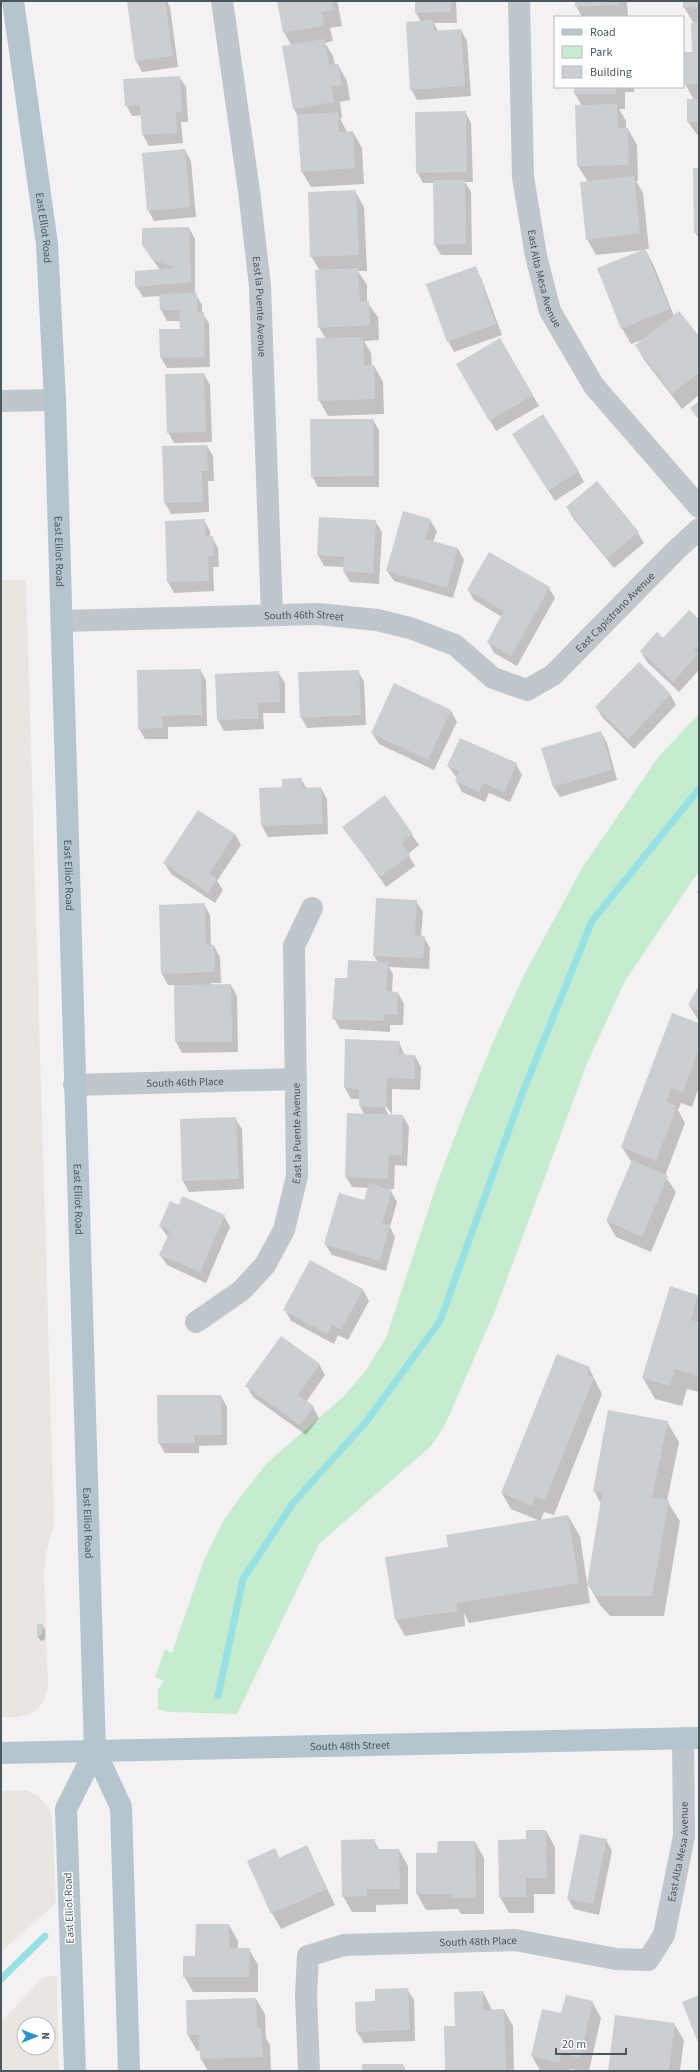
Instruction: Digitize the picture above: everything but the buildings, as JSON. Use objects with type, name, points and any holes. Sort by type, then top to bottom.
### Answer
[{"type":"main road","name":"East Elliot Road","points":[[13,1],[47,244],[55,400],[74,1084],[95,1751],[121,1807],[129,2071]]},
{"type":"main road","name":"South 48th Street","points":[[1,1753],[691,1738]]},
{"type":"main road","name":"East Elliot Road","points":[[75,2071],[66,1808],[95,1751]]},
{"type":"street","name":"East la Puente Avenue","points":[[222,1],[250,191],[260,286],[272,615]]},
{"type":"street","name":"East Alta Mesa Avenue","points":[[519,1],[523,176],[536,256],[550,312],[594,386],[699,507]]},
{"type":"street","points":[[1,401],[55,400]]},
{"type":"street","name":"East Capistrano Avenue","points":[[527,690],[553,676],[674,552],[699,529]]},
{"type":"street","name":"South 46th Street","points":[[62,621],[318,614],[377,620],[410,628],[455,646],[493,678],[527,690]]},
{"type":"street","name":"East la Puente Avenue","points":[[196,1322],[241,1291],[265,1265],[284,1230],[297,1176],[294,946],[312,908]]},
{"type":"street","name":"South 46th Place","points":[[74,1084],[296,1079]]},
{"type":"street","name":"East Alta Mesa Avenue","points":[[648,1960],[664,1936],[684,1836],[691,1738]]},
{"type":"street","name":"South 48th Place","points":[[309,2071],[306,1995],[308,1956],[344,1945],[515,1940],[616,1959],[648,1960]]},
{"type":"shaded area","points":[[1,580],[26,580],[54,1523],[46,1553],[44,1576],[48,1686],[43,1703],[33,1713],[18,1717],[1,1717]]},
{"type":"shaded area","points":[[26,1790],[38,1796],[49,1808],[52,1817],[56,1903],[1,1952],[1,1791]]},
{"type":"shaded area","points":[[57,1976],[59,2071],[1,2071],[1,2022],[43,1977]]},
{"type":"green space","points":[[699,714],[699,871],[625,981],[588,1061],[495,1311],[444,1427],[431,1446],[319,1544],[237,1714],[168,1712],[158,1709],[158,1689],[164,1681],[155,1677],[165,1649],[172,1653],[204,1560],[222,1523],[267,1463],[343,1397],[364,1373],[386,1338],[435,1189],[463,1115],[493,1042],[526,971],[582,868],[659,756]]},
{"type":"waterway","points":[[218,1696],[243,1579],[293,1503],[366,1422],[440,1321],[520,1099],[592,921],[699,789]]},
{"type":"waterway","points":[[1,1979],[45,1936]]}]
